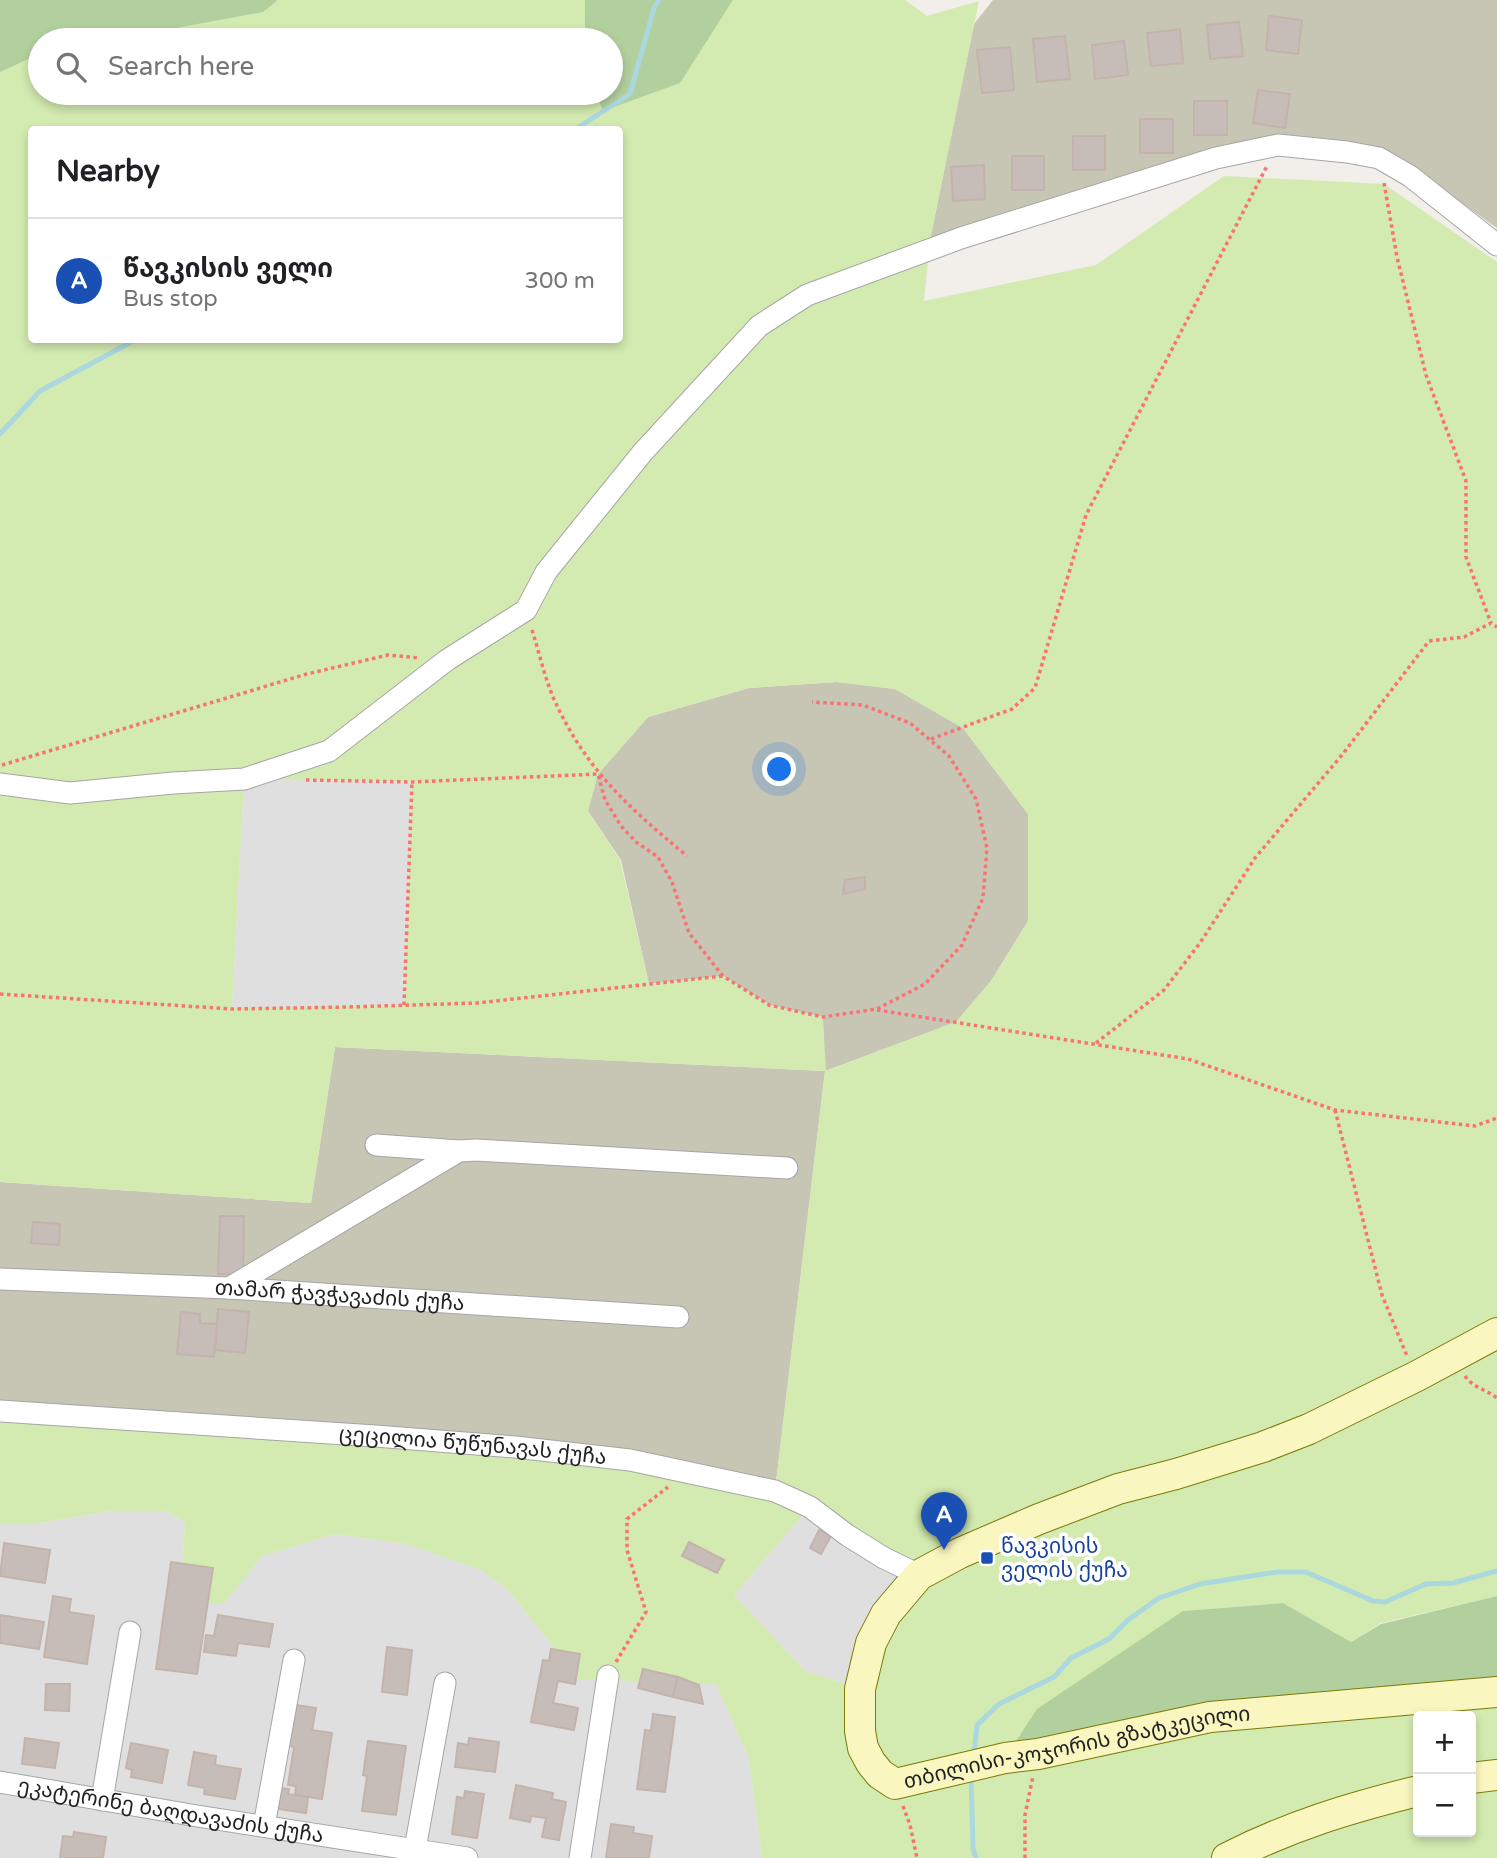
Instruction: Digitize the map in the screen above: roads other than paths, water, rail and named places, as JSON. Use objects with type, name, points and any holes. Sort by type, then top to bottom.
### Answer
[{"type":"main road","name":"თბილისი-კოჯორის გზატკეცილი","points":[[1497,1333],[1417,1376],[1308,1429],[1263,1447],[1096,1498],[960,1553],[919,1575],[886,1614],[871,1643],[860,1689],[860,1731],[863,1748],[880,1774],[895,1784],[1005,1758],[1038,1754],[1210,1717],[1497,1692]]},
{"type":"main road","points":[[1476,1777],[1497,1775]]},
{"type":"main road","points":[[1227,1858],[1274,1835],[1352,1807],[1413,1792]]},
{"type":"street","points":[[0,784],[70,793],[244,779],[329,751],[447,660],[526,610],[546,572],[643,452],[759,326],[807,295],[961,238],[1216,158],[1278,145],[1379,158],[1410,176],[1497,245]]},
{"type":"street","points":[[376,1145],[787,1168]]},
{"type":"street","points":[[229,1289],[459,1151]]},
{"type":"street","name":"თამარ ჭავჭავაძის ქუჩა","points":[[0,1279],[229,1289],[678,1317]]},
{"type":"street","name":"ცეცილია წუწუნავას ქუჩა","points":[[0,1411],[514,1447],[630,1460],[775,1491],[810,1507],[847,1535],[884,1558],[919,1575]]},
{"type":"street","points":[[102,1800],[130,1632]]},
{"type":"street","points":[[264,1826],[294,1660]]},
{"type":"street","points":[[580,1858],[608,1676]]},
{"type":"street","points":[[415,1849],[445,1682]]},
{"type":"street","name":"ეკატერინე ბაღდავაძის ქუჩა","points":[[0,1782],[467,1858]]},
{"type":"waterway","points":[[623,98],[630,94],[654,8],[659,0]]},
{"type":"waterway","points":[[580,126],[613,105]]},
{"type":"waterway","points":[[0,434],[40,391],[129,343]]},
{"type":"waterway","points":[[974,1754],[977,1725],[999,1704],[1054,1677],[1071,1658],[1109,1639],[1128,1620],[1159,1598],[1200,1584],[1277,1572],[1306,1572],[1373,1601],[1385,1602],[1426,1584],[1453,1583],[1497,1571]]},
{"type":"waterway","points":[[971,1774],[973,1849],[976,1858]]},
{"type":"place","name":"წავკისის ველი","points":[[944,1550]]},
{"type":"place","name":"წავკისის ველის ქუჩა","points":[[987,1558]]}]
